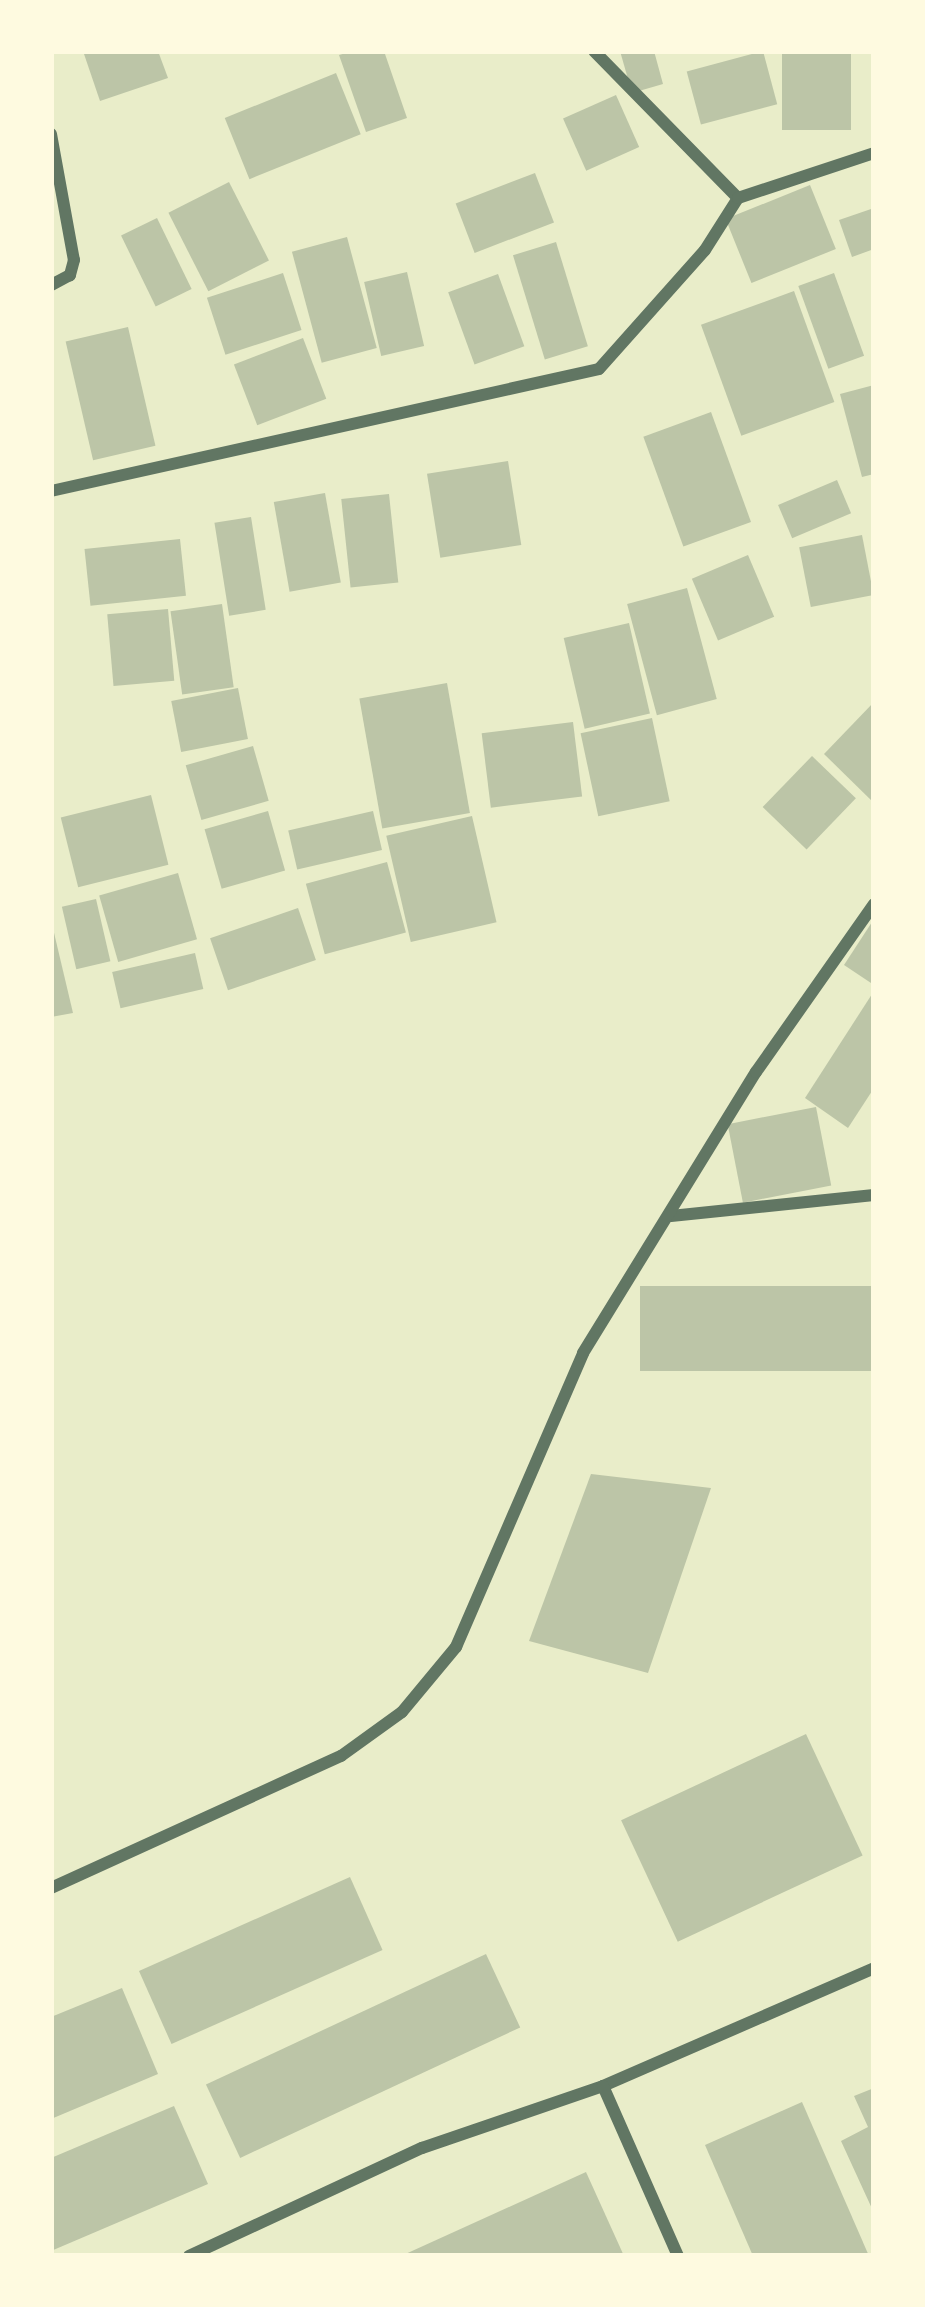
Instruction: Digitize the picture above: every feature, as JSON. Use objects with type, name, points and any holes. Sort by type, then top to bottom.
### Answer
[{"type":"street","points":[[594,51],[738,198]]},
{"type":"street","points":[[51,134],[74,260],[70,275],[51,285]]},
{"type":"street","points":[[51,491],[599,368],[690,269],[738,198],[874,153]]},
{"type":"street","points":[[51,1888],[341,1756],[402,1712],[456,1647],[583,1353],[756,1072],[874,904]]},
{"type":"street","points":[[671,1216],[874,1195]]},
{"type":"street","points":[[189,2256],[422,2148],[604,2086],[874,1968]]},
{"type":"street","points":[[604,2086],[678,2256]]},
{"type":"building","points":[[83,51],[158,51],[168,78],[100,101]]},
{"type":"building","points":[[384,51],[407,118],[366,132],[339,55]]},
{"type":"building","points":[[620,51],[654,51],[663,84],[632,93]]},
{"type":"building","points":[[763,51],[777,104],[701,125],[687,71]]},
{"type":"building","points":[[782,51],[851,51],[851,130],[782,130]]},
{"type":"building","points":[[336,73],[361,134],[249,179],[225,118]]},
{"type":"building","points":[[616,95],[639,147],[586,171],[563,119]]},
{"type":"building","points":[[535,173],[554,222],[475,253],[456,203]]},
{"type":"building","points":[[229,182],[269,260],[208,291],[168,213]]},
{"type":"building","points":[[810,185],[836,249],[751,283],[726,219]]},
{"type":"building","points":[[874,208],[874,249],[852,257],[839,220]]},
{"type":"building","points":[[157,218],[192,289],[156,307],[121,236]]},
{"type":"building","points":[[347,237],[377,348],[322,363],[292,252]]},
{"type":"building","points":[[556,242],[588,346],[545,359],[513,255]]},
{"type":"building","points":[[407,272],[424,346],[381,356],[364,282]]},
{"type":"building","points":[[283,273],[302,330],[225,355],[207,298]]},
{"type":"building","points":[[834,273],[864,356],[828,369],[798,286]]},
{"type":"building","points":[[498,274],[524,346],[475,364],[448,292]]},
{"type":"building","points":[[794,291],[834,402],[741,436],[701,325]]},
{"type":"building","points":[[128,327],[155,446],[93,460],[66,341]]},
{"type":"building","points":[[303,338],[326,399],[257,425],[234,365]]},
{"type":"building","points":[[874,385],[874,474],[862,477],[840,394]]},
{"type":"building","points":[[711,412],[751,522],[683,547],[643,437]]},
{"type":"building","points":[[508,461],[521,545],[440,558],[427,474]]},
{"type":"building","points":[[837,480],[851,513],[792,538],[778,505]]},
{"type":"building","points":[[325,493],[341,583],[290,592],[274,502]]},
{"type":"building","points":[[389,494],[398,583],[351,588],[341,499]]},
{"type":"building","points":[[251,517],[266,610],[229,616],[214,523]]},
{"type":"building","points":[[862,535],[874,595],[811,607],[799,547]]},
{"type":"building","points":[[180,539],[186,596],[90,606],[85,549]]},
{"type":"building","points":[[748,555],[774,617],[718,641],[692,579]]},
{"type":"building","points":[[687,588],[717,699],[657,715],[627,604]]},
{"type":"building","points":[[222,604],[234,687],[182,694],[171,611]]},
{"type":"building","points":[[168,609],[174,681],[114,686],[107,614]]},
{"type":"building","points":[[629,623],[650,714],[585,729],[564,638]]},
{"type":"building","points":[[447,683],[470,813],[382,828],[359,698]]},
{"type":"building","points":[[238,688],[248,739],[181,752],[171,701]]},
{"type":"building","points":[[874,702],[874,803],[824,754]]},
{"type":"building","points":[[652,718],[670,801],[598,816],[581,733]]},
{"type":"building","points":[[573,722],[582,796],[491,808],[482,733]]},
{"type":"building","points":[[253,746],[269,801],[201,820],[186,765]]},
{"type":"building","points":[[812,756],[856,798],[807,849],[763,807]]},
{"type":"building","points":[[151,795],[168,865],[78,887],[61,817]]},
{"type":"building","points":[[268,811],[285,871],[222,889],[205,829]]},
{"type":"building","points":[[373,811],[382,850],[297,870],[288,831]]},
{"type":"building","points":[[472,816],[497,922],[411,942],[386,836]]},
{"type":"building","points":[[387,862],[406,933],[325,954],[306,884]]},
{"type":"building","points":[[178,873],[197,939],[118,962],[99,896]]},
{"type":"building","points":[[96,899],[110,961],[76,969],[62,907]]},
{"type":"building","points":[[298,908],[316,960],[228,990],[210,938]]},
{"type":"building","points":[[874,919],[874,985],[844,965]]},
{"type":"building","points":[[51,920],[73,1013],[51,1017]]},
{"type":"building","points":[[195,953],[203,989],[121,1008],[112,972]]},
{"type":"building","points":[[874,991],[874,1088],[848,1128],[805,1098]]},
{"type":"building","points":[[816,1107],[831,1186],[743,1203],[728,1124]]},
{"type":"building","points":[[640,1286],[874,1286],[874,1371],[640,1371]]},
{"type":"building","points":[[591,1474],[711,1488],[648,1673],[529,1641]]},
{"type":"building","points":[[806,1734],[863,1855],[678,1942],[621,1820]]},
{"type":"building","points":[[350,1877],[383,1950],[172,2044],[139,1971]]},
{"type":"building","points":[[486,1954],[520,2027],[240,2158],[206,2085]]},
{"type":"building","points":[[122,1988],[158,2074],[51,2119],[51,2017]]},
{"type":"building","points":[[874,2088],[874,2213],[841,2141],[868,2127],[854,2096]]},
{"type":"building","points":[[802,2102],[869,2256],[753,2256],[705,2145]]},
{"type":"building","points":[[174,2106],[208,2184],[51,2251],[51,2158]]},
{"type":"building","points":[[586,2172],[624,2256],[401,2256]]}]
